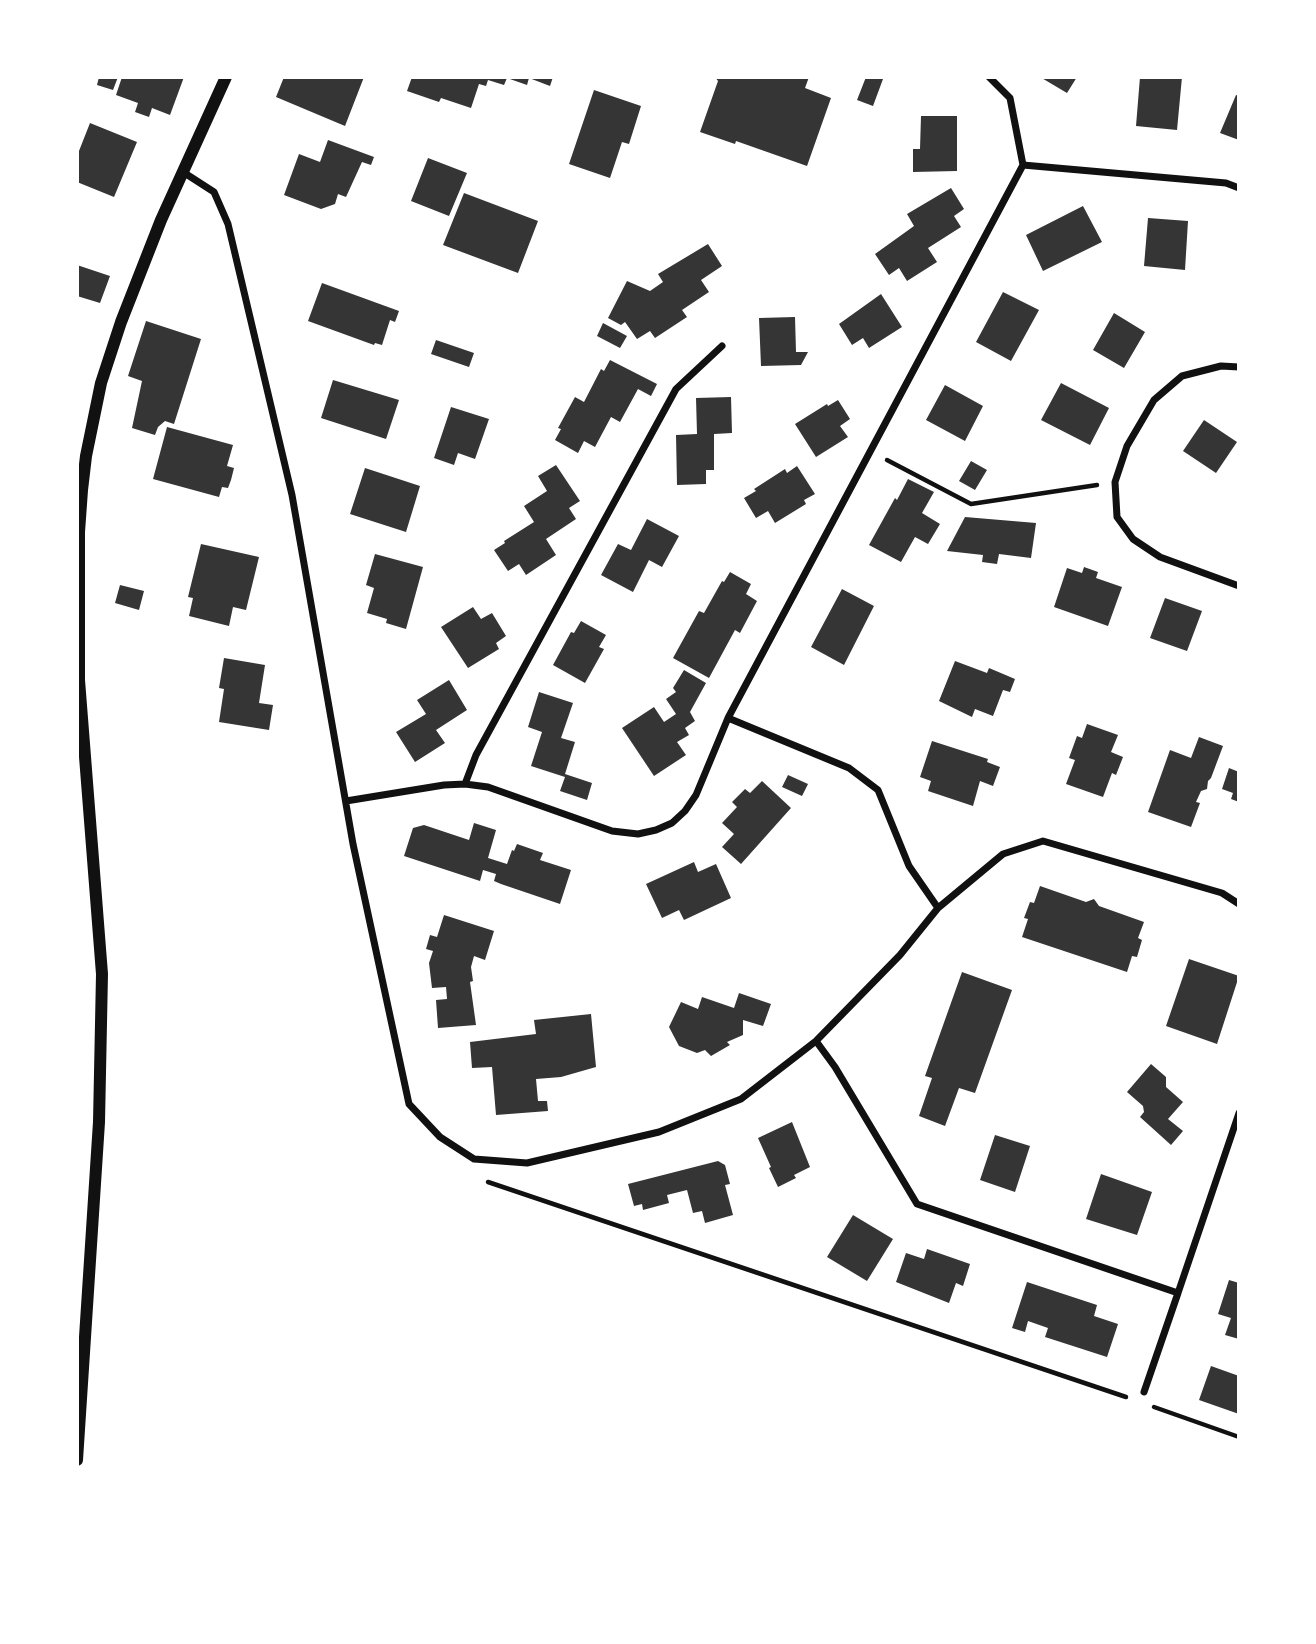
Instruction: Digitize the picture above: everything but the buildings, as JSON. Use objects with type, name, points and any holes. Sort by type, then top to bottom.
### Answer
[{"type":"street","points":[[77,1460],[99,1122],[102,974],[78,680],[79,532],[83,479],[101,383],[133,287],[226,77]]},
{"type":"street","points":[[346,801],[465,784],[488,787],[612,831],[638,834],[656,830],[679,817],[696,795],[728,718],[1023,165],[1010,99],[989,77]]},
{"type":"street","points":[[1023,165],[1226,183],[1239,188]]},
{"type":"street","points":[[183,172],[214,192],[228,224],[292,495],[346,801],[409,1104],[440,1137],[474,1158],[527,1163],[659,1132],[741,1099],[816,1041],[900,955],[937,908],[1003,854],[1043,841],[1222,893],[1239,904]]},
{"type":"street","points":[[465,784],[476,755],[676,389],[722,346]]},
{"type":"street","points":[[1239,367],[1221,366],[1182,376],[1154,400],[1127,446],[1115,482],[1117,517],[1133,539],[1160,557],[1239,586]]},
{"type":"street","points":[[728,718],[849,768],[878,790],[909,866],[937,908]]},
{"type":"street","points":[[816,1041],[835,1067],[917,1204],[1178,1293]]},
{"type":"street","points":[[1144,1392],[1239,1114]]},
{"type":"path","points":[[869,450],[971,504],[1115,482]]},
{"type":"path","points":[[487,1182],[1128,1398]]},
{"type":"path","points":[[1153,1407],[1239,1437]]}]
